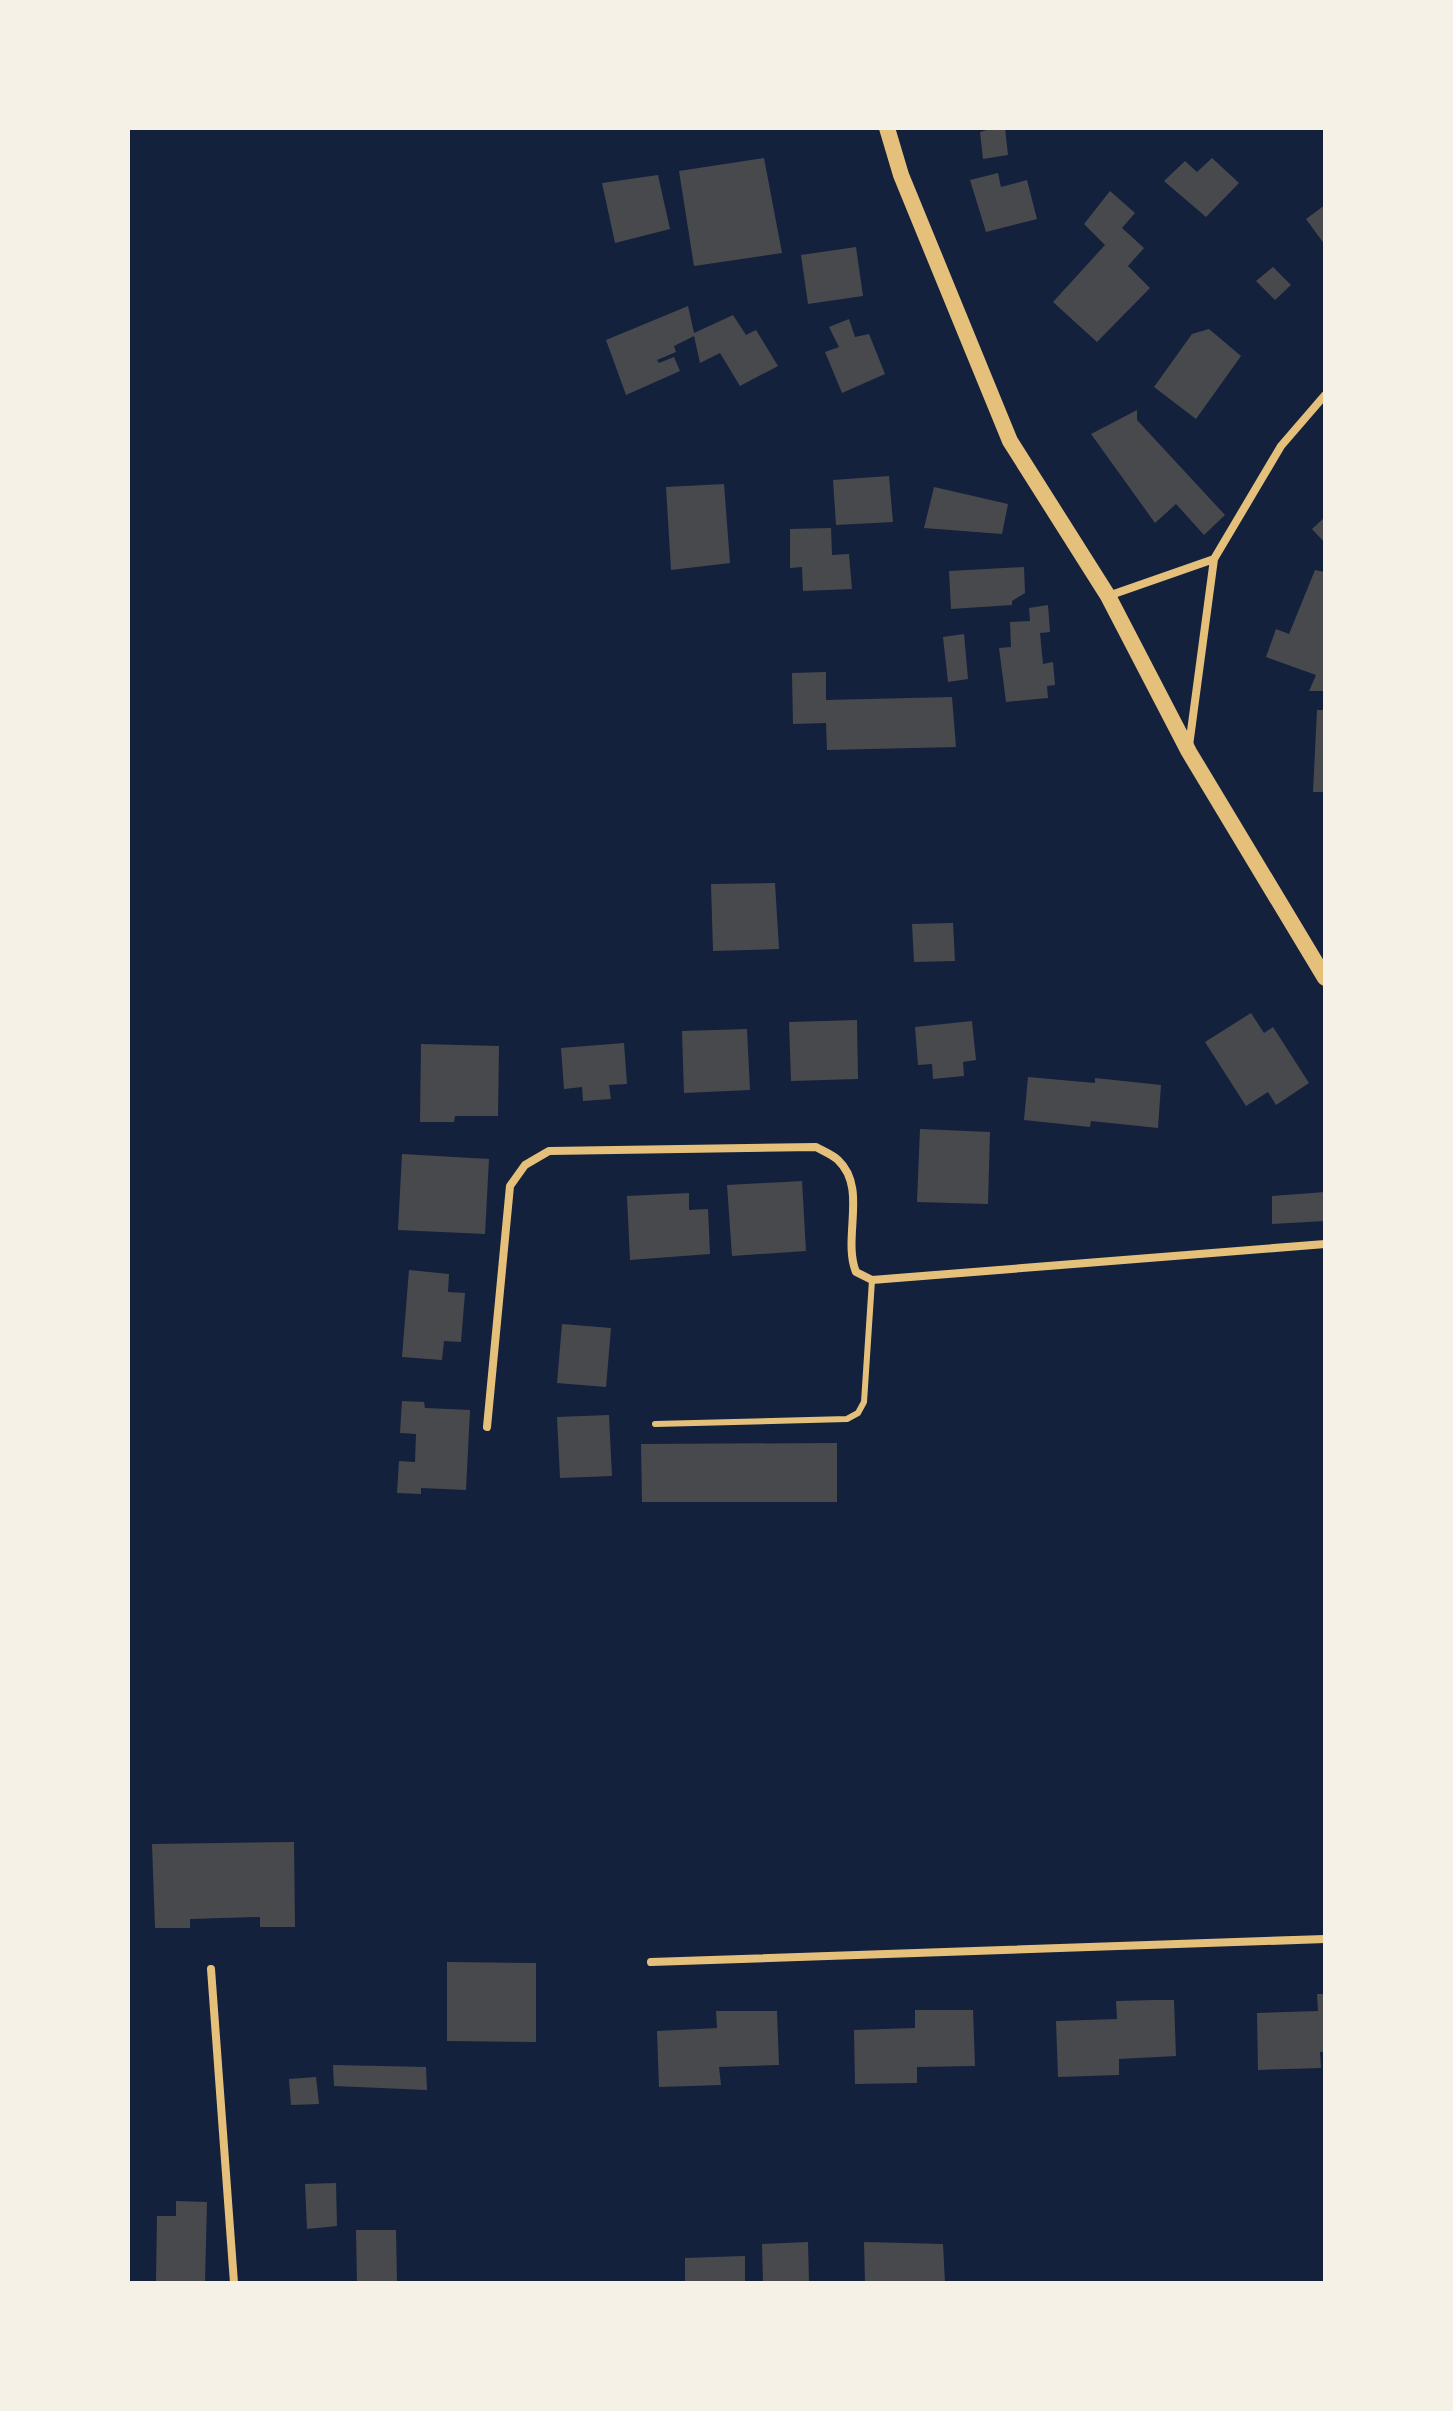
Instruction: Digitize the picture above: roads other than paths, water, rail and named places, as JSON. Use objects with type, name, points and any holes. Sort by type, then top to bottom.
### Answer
[{"type":"main road","points":[[887,128],[901,175],[1010,441],[1108,596],[1189,752],[1325,978]]},
{"type":"street","points":[[1189,752],[1214,559],[1281,446],[1325,395]]},
{"type":"street","points":[[1108,596],[1214,559]]},
{"type":"street","points":[[487,1427],[510,1186],[525,1165],[549,1151],[816,1147],[840,1161],[853,1186],[850,1258],[856,1272],[872,1280],[1325,1244]]},
{"type":"street","points":[[651,1962],[1325,1939]]},
{"type":"street","points":[[211,1969],[234,2283]]},
{"type":"lane","points":[[655,1424],[847,1419],[858,1413],[864,1402],[872,1280]]}]
